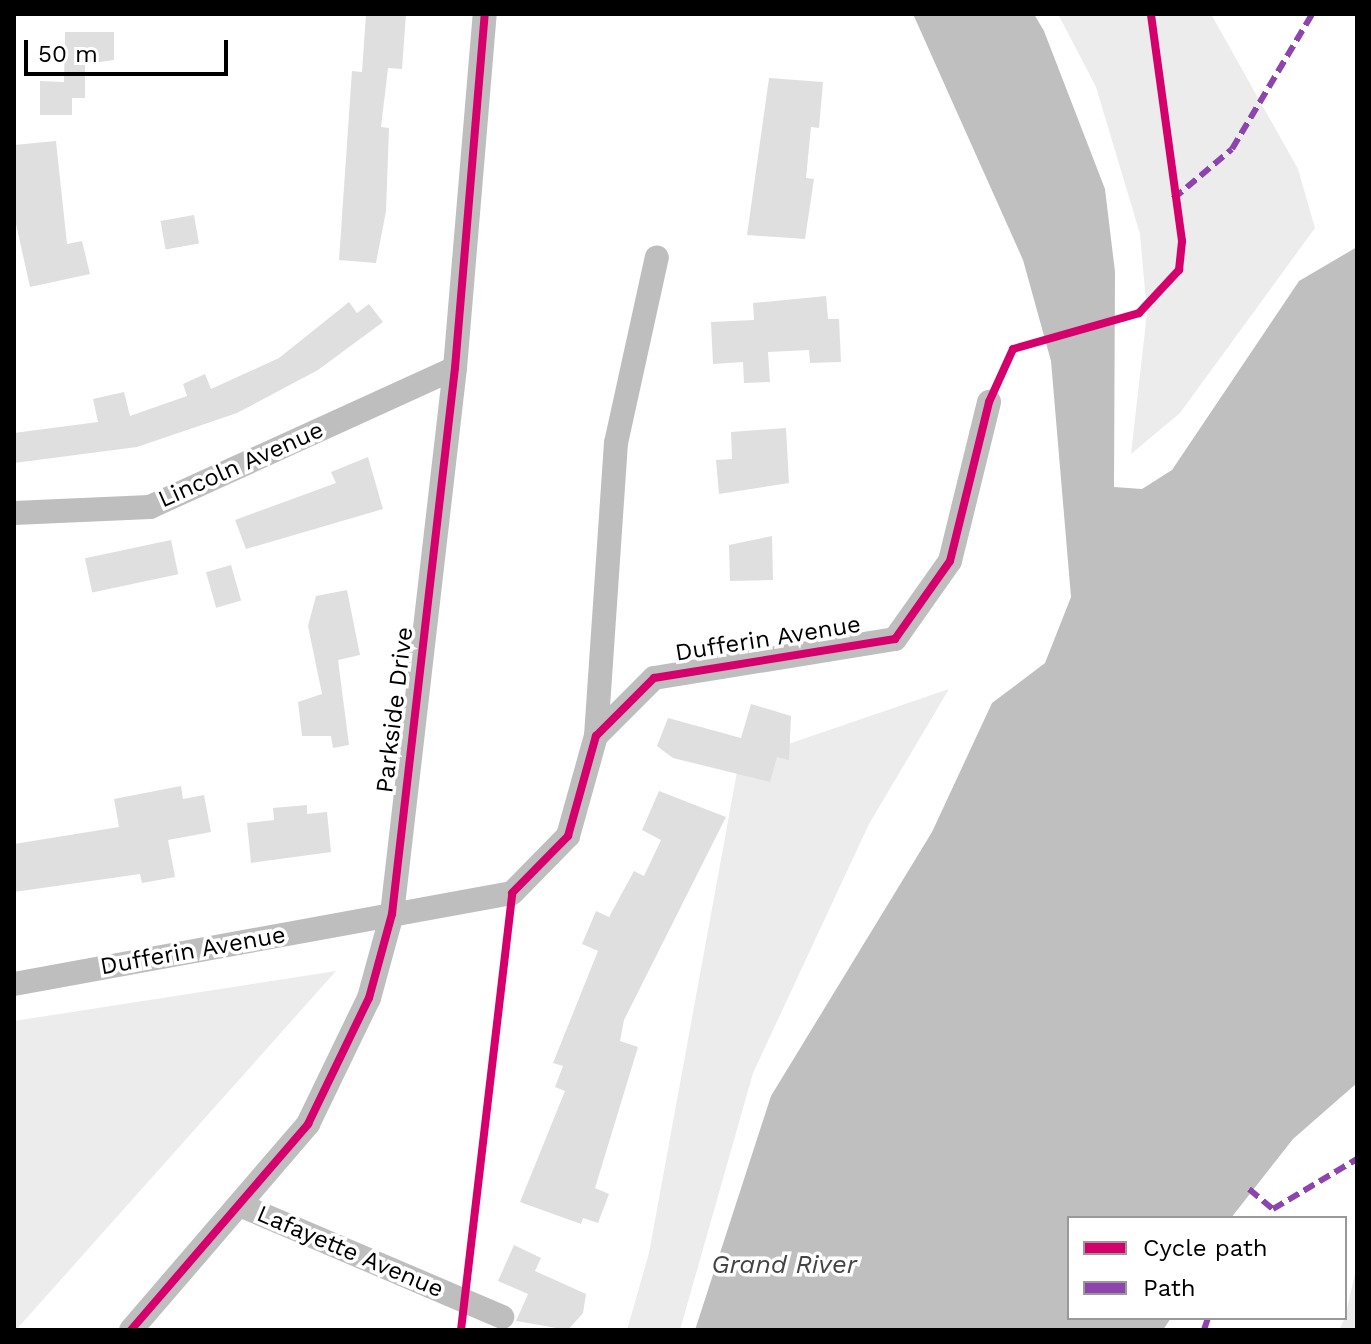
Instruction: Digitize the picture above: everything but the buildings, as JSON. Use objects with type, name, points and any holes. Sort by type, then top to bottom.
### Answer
[{"type":"street","name":"Parkside Drive","points":[[131,1330],[242,1206],[308,1124],[369,998],[392,914],[455,368],[485,14]]},
{"type":"street","points":[[596,736],[616,443],[657,257]]},
{"type":"street","name":"Lincoln Avenue","points":[[14,513],[150,507],[455,368]]},
{"type":"street","name":"Dufferin Avenue","points":[[14,984],[512,893],[568,836],[596,736],[654,678],[895,639],[950,561],[989,402]]},
{"type":"street","name":"Lafayette Avenue","points":[[242,1206],[502,1317]]},
{"type":"shaded area","points":[[1058,14],[1211,14],[1298,169],[1315,228],[1180,413],[1131,454],[1147,313],[1140,234],[1096,87]]},
{"type":"shaded area","points":[[949,689],[869,824],[753,1073],[680,1330],[627,1330],[649,1253],[739,761]]},
{"type":"shaded area","points":[[336,971],[16,1330],[14,1330],[14,1021]]},
{"type":"shaded area","points":[[1357,1264],[1357,1330],[1339,1330],[1347,1320]]},
{"type":"water","name":"Grand River","points":[[913,14],[1034,14],[1044,31],[1105,189],[1115,272],[1114,487],[1142,489],[1172,470],[1299,281],[1357,247],[1357,1083],[1293,1139],[1233,1216],[1067,1216],[1067,1320],[1170,1320],[1163,1330],[695,1330],[771,1096],[932,832],[992,703],[1045,663],[1071,597],[1051,361],[1023,260]]},
{"type":"marked path","points":[[1173,199],[1232,149],[1312,14]]},
{"type":"marked path","points":[[1249,1189],[1273,1209],[1357,1159]]},
{"type":"marked path","points":[[1204,1330],[1207,1320]]},
{"type":"cycle path","points":[[131,1330],[308,1124],[369,998],[392,914],[455,368],[485,14]]},
{"type":"cycle path","points":[[461,1330],[512,893],[568,836],[596,736],[654,678],[895,639],[950,561],[989,402],[1013,349],[1139,313],[1179,270],[1182,241],[1151,14]]}]
